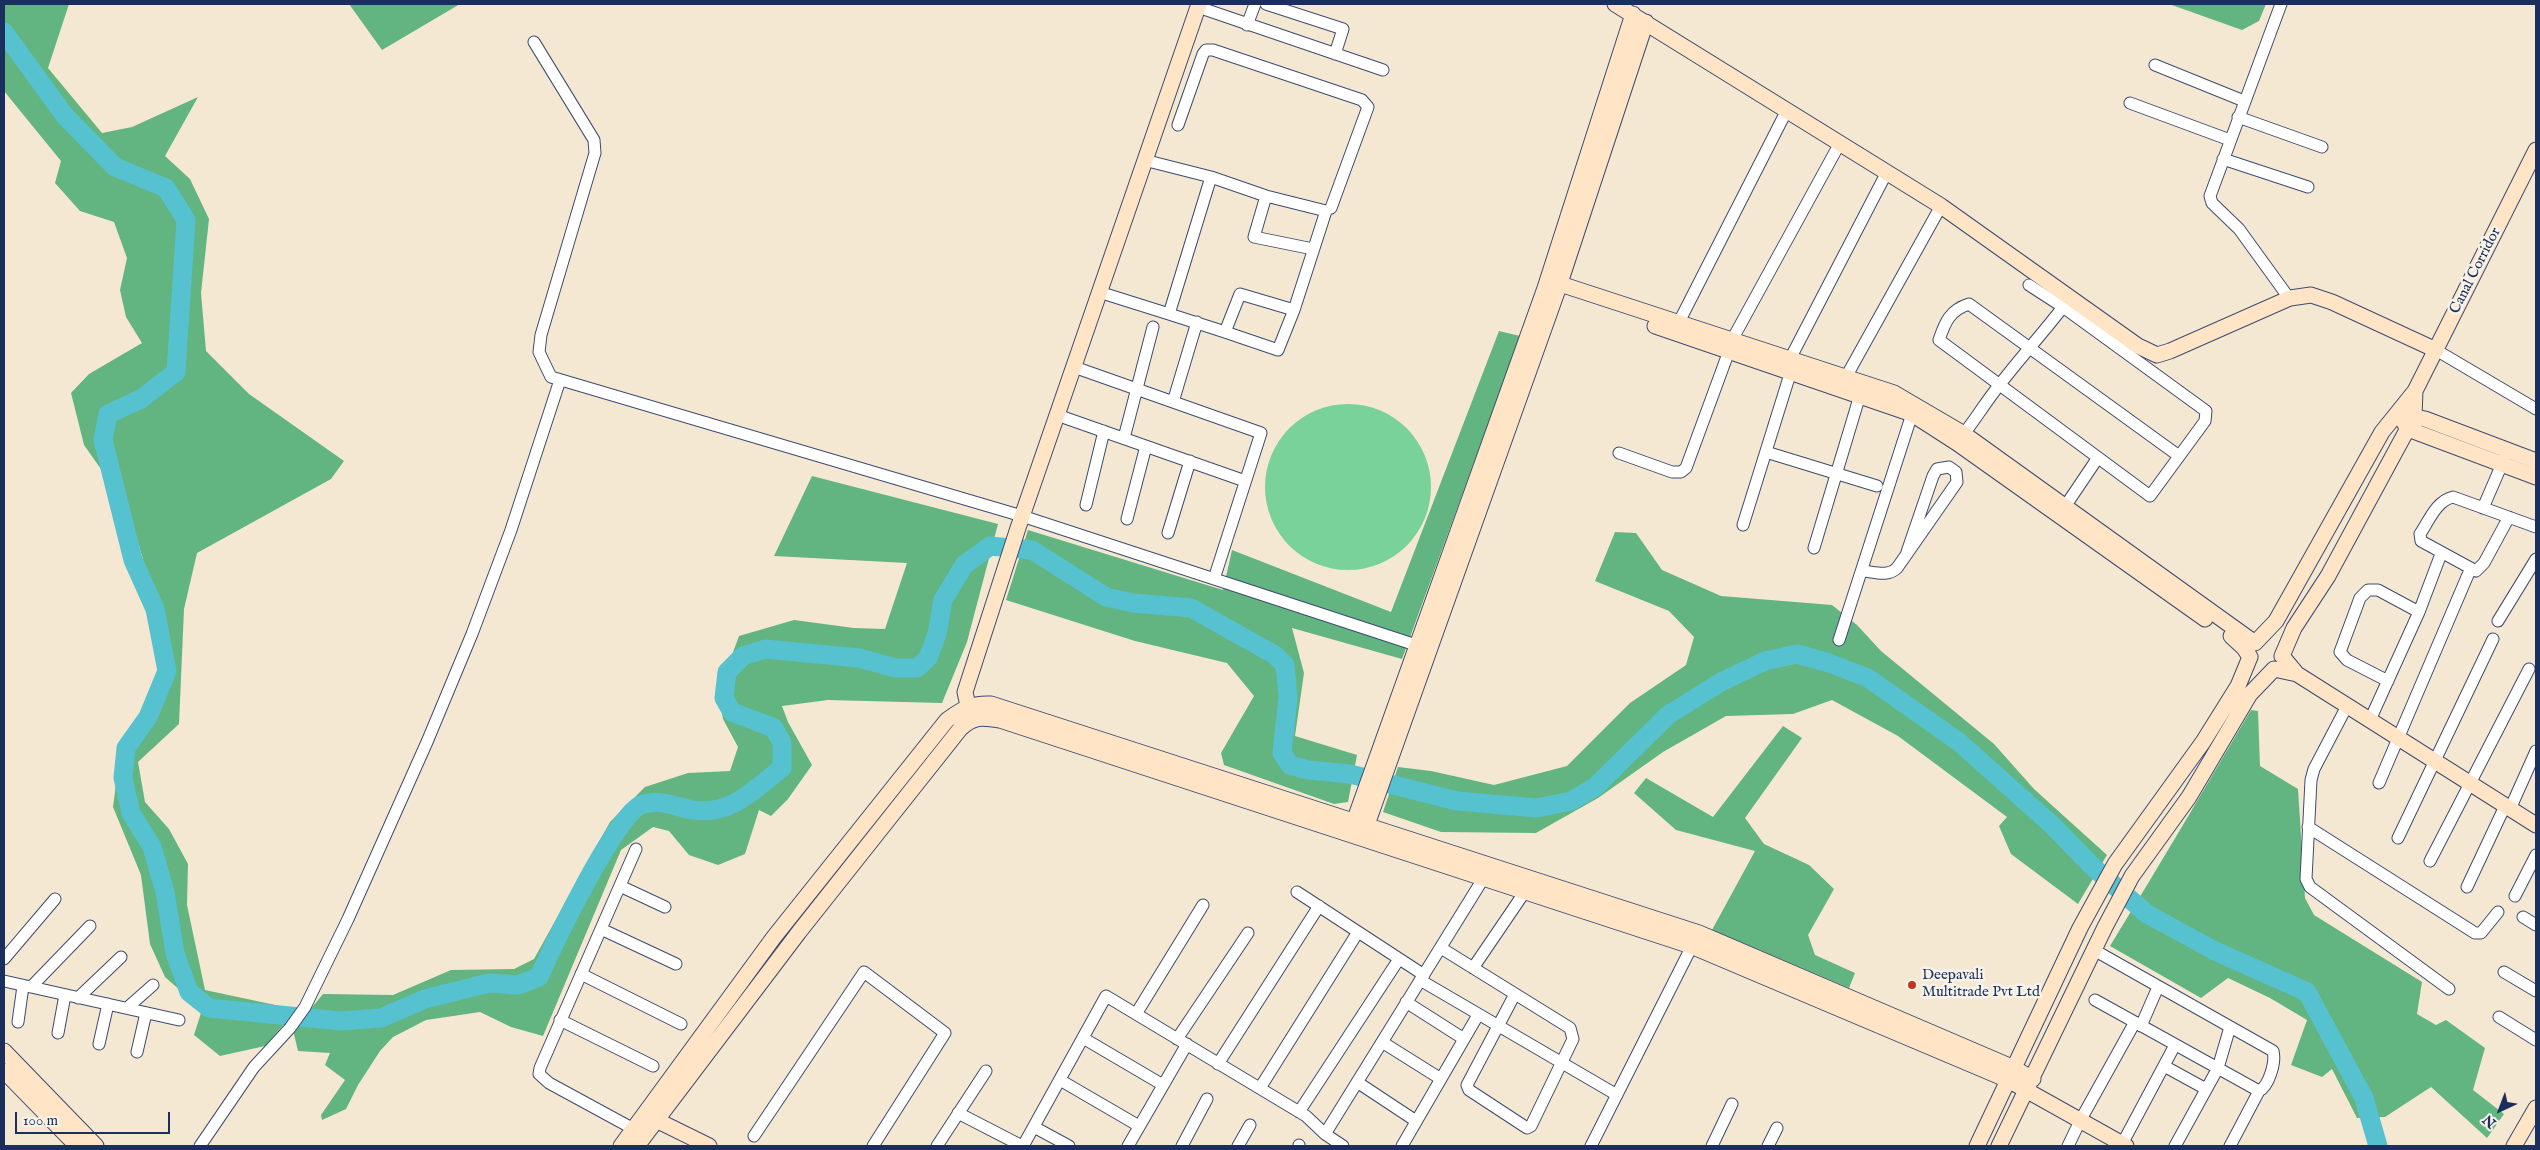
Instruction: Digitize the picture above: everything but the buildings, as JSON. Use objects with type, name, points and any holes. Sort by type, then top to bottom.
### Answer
[{"type":"street","points":[[1248,25],[1255,4]]},
{"type":"street","points":[[1266,4],[1343,29],[1335,54]]},
{"type":"street","points":[[1615,4],[1941,206],[2138,346],[2157,355],[2289,298],[2311,295],[2332,302],[2436,350],[2536,408]]},
{"type":"street","points":[[2281,4],[2210,196],[2212,203],[2239,229],[2289,298]]},
{"type":"street","points":[[621,1146],[638,1137],[651,1117],[954,737],[968,722],[972,712],[966,692],[1000,584],[1198,5],[1248,25],[1383,70]]},
{"type":"street","points":[[1552,286],[1633,14]]},
{"type":"street","points":[[1358,830],[1646,22]]},
{"type":"street","points":[[534,42],[594,140],[595,153],[540,344],[539,352],[551,377],[1020,522],[1214,579],[1423,648]]},
{"type":"street","points":[[1178,125],[1203,54],[1213,50],[1366,103],[1368,107],[1331,208]]},
{"type":"street","points":[[2155,65],[2244,101]]},
{"type":"street","points":[[1168,94],[1187,102]]},
{"type":"street","points":[[2130,103],[2230,140]]},
{"type":"street","points":[[1679,322],[1788,110]]},
{"type":"street","points":[[2238,117],[2322,147]]},
{"type":"street","points":[[1619,453],[1672,472],[1681,472],[1686,468],[1731,345],[1840,143]]},
{"type":"street","name":"Canal Corridor","points":[[2415,391],[2536,150]]},
{"type":"street","points":[[2223,159],[2308,187]]},
{"type":"street","points":[[1099,292],[1197,322],[1278,350],[1294,310],[1326,211],[1266,196],[1211,177],[1144,160]]},
{"type":"street","points":[[1743,525],[1790,365],[1887,172]]},
{"type":"street","points":[[1169,314],[1211,177]]},
{"type":"street","points":[[1266,196],[1254,237],[1313,249]]},
{"type":"street","points":[[1846,377],[1941,206]]},
{"type":"street","points":[[2029,285],[2063,307],[2206,411],[2205,422],[2150,496],[2097,459],[1940,340],[1947,318],[1959,307],[1969,304],[2179,456]]},
{"type":"street","points":[[1552,286],[1679,322],[1731,345]]},
{"type":"street","points":[[1552,286],[1790,365],[1860,395],[1908,408]]},
{"type":"street","points":[[1225,332],[1240,294],[1294,310]]},
{"type":"street","points":[[1960,438],[2000,384],[2063,307]]},
{"type":"street","points":[[1173,402],[1197,322]]},
{"type":"street","points":[[1124,438],[1153,327]]},
{"type":"street","points":[[1790,365],[1846,377],[1908,408],[1960,438],[2233,638],[2253,650],[2258,669],[2263,671],[2274,669],[2298,674]]},
{"type":"street","points":[[1074,367],[1261,433],[1214,579]]},
{"type":"street","points":[[200,1146],[254,1067],[290,1028],[305,1007],[380,850],[472,634],[511,530],[560,380]]},
{"type":"street","points":[[1977,1146],[2080,928],[2115,864],[2203,742],[2238,686],[2253,650],[2276,621],[2382,432],[2415,391]]},
{"type":"street","points":[[1999,1146],[2030,1085],[2104,927],[2132,876],[2189,797],[2250,694],[2278,666],[2294,628],[2328,576],[2411,423],[2415,391]]},
{"type":"street","points":[[1814,548],[1860,395]]},
{"type":"street","points":[[1839,640],[1864,570],[1908,408]]},
{"type":"street","points":[[2398,413],[2411,423],[2505,457],[2536,461]]},
{"type":"street","points":[[1057,415],[1245,482]]},
{"type":"street","points":[[1086,505],[1104,431]]},
{"type":"street","points":[[1127,519],[1146,446]]},
{"type":"street","points":[[1766,452],[1877,486]]},
{"type":"street","points":[[2505,457],[2536,477]]},
{"type":"street","points":[[2483,508],[2505,457]]},
{"type":"street","points":[[2061,512],[2097,459]]},
{"type":"street","points":[[1168,533],[1190,461]]},
{"type":"street","points":[[1864,570],[1892,573],[1907,552],[1956,482],[1956,472],[1949,467],[1937,469],[1933,476],[1907,552]]},
{"type":"street","points":[[2509,518],[2480,570],[2470,570],[2421,541],[2420,534],[2439,506],[2445,499],[2453,497],[2536,527]]},
{"type":"street","points":[[2370,720],[2419,612],[2441,554]]},
{"type":"street","points":[[2498,621],[2536,560]]},
{"type":"street","points":[[2379,783],[2470,570]]},
{"type":"street","points":[[2388,681],[2347,660],[2340,652],[2360,598],[2368,590],[2378,590],[2419,612]]},
{"type":"street","points":[[2398,838],[2436,762],[2493,638]]},
{"type":"street","points":[[2253,650],[2264,640],[2274,642],[2281,650],[2282,656],[2298,674],[2536,825]]},
{"type":"street","points":[[2430,861],[2529,669]]},
{"type":"street","points":[[2347,706],[2314,769],[2311,780],[2306,878],[2310,887],[2449,989]]},
{"type":"street","points":[[972,712],[1699,933],[2011,1074],[2030,1085],[2080,1121],[2123,1145],[2176,1044]]},
{"type":"street","points":[[2467,887],[2536,751]]},
{"type":"street","points":[[2308,827],[2475,933],[2481,933],[2498,912]]},
{"type":"street","points":[[1358,830],[1483,880],[1691,946],[2011,1074]]},
{"type":"street","points":[[636,849],[560,1020],[539,1074],[543,1079],[638,1137]]},
{"type":"street","points":[[2515,896],[2536,855]]},
{"type":"street","points":[[1325,1134],[1483,880]]},
{"type":"street","points":[[620,886],[665,907]]},
{"type":"street","points":[[1296,892],[1399,959],[1422,978],[1478,1015],[1616,1095]]},
{"type":"street","points":[[1473,968],[1524,893]]},
{"type":"street","points":[[4,958],[55,899]]},
{"type":"street","points":[[1136,1014],[1203,905]]},
{"type":"street","points":[[1218,1064],[1319,906]]},
{"type":"street","points":[[2523,917],[2536,925]]},
{"type":"street","points":[[18,1022],[27,986],[90,926]]},
{"type":"street","points":[[601,929],[676,964]]},
{"type":"street","points":[[1260,1088],[1358,932]]},
{"type":"street","points":[[1128,1146],[1163,1085],[1182,1042],[1248,933]]},
{"type":"street","points":[[1591,1146],[1699,933]]},
{"type":"street","points":[[1440,948],[1515,994],[1572,1031],[1573,1039],[1531,1126],[1525,1127],[1467,1088],[1467,1083],[1515,994]]},
{"type":"street","points":[[2094,950],[2273,1051],[2273,1063],[2265,1087],[2259,1091],[2230,1146]]},
{"type":"street","points":[[78,998],[121,957]]},
{"type":"street","points":[[1299,1112],[1399,959]]},
{"type":"street","points":[[754,1136],[864,972],[946,1033],[873,1146]]},
{"type":"street","points":[[2504,972],[2536,992]]},
{"type":"street","points":[[581,974],[680,1024]]},
{"type":"street","points":[[4,981],[179,1020]]},
{"type":"street","points":[[127,1008],[153,985]]},
{"type":"street","points":[[2068,1146],[2080,1121],[2158,987]]},
{"type":"street","points":[[58,1033],[65,995]]},
{"type":"street","points":[[958,1113],[1022,1146],[1106,996],[1299,1112],[1325,1134],[1343,1146]]},
{"type":"street","points":[[2095,1000],[2259,1091]]},
{"type":"street","points":[[1406,1002],[1464,1039]]},
{"type":"street","points":[[99,1044],[108,1004]]},
{"type":"street","points":[[137,1052],[146,1013]]},
{"type":"street","points":[[1402,1146],[1478,1015]]},
{"type":"street","points":[[2499,1016],[2536,1040]]},
{"type":"street","points":[[560,1020],[654,1066]]},
{"type":"street","points":[[2175,1146],[2218,1068],[2230,1027]]},
{"type":"street","points":[[1083,1038],[1163,1085]]},
{"type":"street","points":[[1382,1042],[1440,1079]]},
{"type":"street","points":[[4,1050],[96,1146]]},
{"type":"street","points":[[2164,1066],[2206,1089]]},
{"type":"street","points":[[4,1070],[77,1146]]},
{"type":"street","points":[[937,1146],[986,1070]]},
{"type":"street","points":[[1060,1080],[1140,1126]]},
{"type":"street","points":[[1357,1082],[1416,1121]]},
{"type":"street","points":[[1182,1146],[1207,1099]]},
{"type":"street","points":[[1712,1146],[1732,1104]]},
{"type":"street","points":[[2514,1146],[2534,1115]]},
{"type":"street","points":[[651,1117],[709,1146]]},
{"type":"street","points":[[1238,1146],[1250,1125]]},
{"type":"street","points":[[1034,1126],[1069,1146]]},
{"type":"street","points":[[1768,1146],[1777,1128]]},
{"type":"green space","points":[[4,4],[69,4],[48,68],[102,133],[132,127],[198,97],[165,156],[190,179],[209,219],[201,293],[206,351],[249,394],[344,461],[331,479],[197,553],[184,609],[179,724],[138,762],[145,802],[169,829],[188,864],[187,905],[205,990],[280,1006],[285,1023],[265,1046],[220,1056],[194,1035],[201,1013],[197,1005],[165,977],[150,944],[141,875],[113,807],[120,753],[156,721],[172,672],[166,636],[127,506],[84,445],[71,393],[89,374],[142,343],[126,317],[120,290],[127,258],[114,222],[80,211],[55,183],[61,161],[4,91]]},
{"type":"green space","points":[[349,4],[460,4],[382,50]]},
{"type":"green space","points":[[2169,4],[2266,4],[2259,21],[2242,30]]},
{"type":"green space","points":[[1499,331],[1520,336],[1402,659],[1292,628],[1304,673],[1295,736],[1357,755],[1348,802],[1334,804],[1224,765],[1221,753],[1254,696],[1227,663],[1135,641],[1006,600],[1028,530],[1223,590],[1232,550],[1391,612]]},
{"type":"green space","points":[[1356,404],[1372,407],[1387,413],[1407,428],[1425,455],[1430,471],[1430,503],[1425,519],[1407,546],[1387,561],[1372,567],[1340,570],[1324,567],[1309,561],[1284,540],[1274,526],[1268,511],[1265,479],[1268,463],[1274,448],[1295,423],[1309,413],[1324,407]]},
{"type":"green space","points":[[812,476],[998,524],[967,642],[942,703],[828,700],[782,706],[788,722],[812,765],[788,799],[771,816],[759,810],[745,854],[718,865],[689,855],[669,831],[653,827],[621,850],[543,1036],[511,1027],[480,1012],[426,1020],[393,1037],[380,1051],[358,1085],[346,1109],[322,1120],[321,1115],[345,1080],[325,1065],[330,1053],[298,1051],[293,1030],[323,994],[393,995],[451,970],[514,969],[534,959],[610,822],[645,787],[688,773],[730,771],[738,747],[723,719],[718,693],[739,636],[794,620],[854,628],[885,629],[907,563],[774,556]]},
{"type":"green space","points":[[1615,532],[1636,533],[1662,570],[1721,596],[1832,605],[1857,625],[1881,651],[1994,744],[2034,789],[2107,855],[2078,904],[2011,854],[1999,826],[2007,817],[1898,736],[1832,700],[1793,714],[1726,716],[1663,752],[1598,798],[1536,833],[1441,832],[1383,812],[1398,767],[1431,771],[1494,785],[1567,766],[1630,703],[1686,665],[1694,637],[1669,611],[1595,581]]},
{"type":"green space","points":[[2251,710],[2258,711],[2260,766],[2298,789],[2305,898],[2314,915],[2422,982],[2417,1014],[2436,1025],[2446,1020],[2485,1048],[2473,1090],[2504,1114],[2487,1138],[2431,1087],[2385,1117],[2357,1118],[2332,1069],[2322,1077],[2291,1065],[2307,1020],[2270,998],[2228,978],[2201,998],[2110,946]]},
{"type":"green space","points":[[1783,726],[1802,738],[1745,818],[1764,844],[1809,865],[1834,889],[1808,935],[1815,955],[1855,973],[1849,988],[1712,930],[1755,851],[1676,830],[1634,793],[1646,778],[1713,817]]},
{"type":"waterway","points":[[4,32],[65,116],[115,167],[166,188],[186,220],[176,372],[141,399],[108,414],[103,440],[133,560],[155,609],[167,671],[148,717],[126,748],[123,778],[131,813],[152,847],[165,892],[175,953],[189,992],[209,1008],[340,1021],[381,1018],[425,999],[489,983],[518,985],[539,977],[601,856],[630,814],[641,805],[654,802],[693,810],[707,811],[719,809],[752,792],[782,768],[782,743],[774,728],[732,712],[724,698],[727,672],[743,656],[765,649],[859,658],[895,668],[917,668],[928,658],[937,634],[943,600],[964,565],[990,546],[1032,550],[1106,597],[1133,603],[1191,608],[1275,655],[1285,665],[1288,698],[1282,753],[1290,765],[1308,770],[1350,774],[1457,801],[1537,808],[1571,801],[1595,787],[1668,715],[1721,682],[1765,661],[1797,654],[1829,663],[1868,678],[1959,742],[2052,825],[2093,867],[2147,914],[2215,951],[2307,992],[2364,1098],[2378,1146]]},
{"type":"place","name":"Deepavali Multitrade Pvt Ltd","points":[[1912,985]]}]
